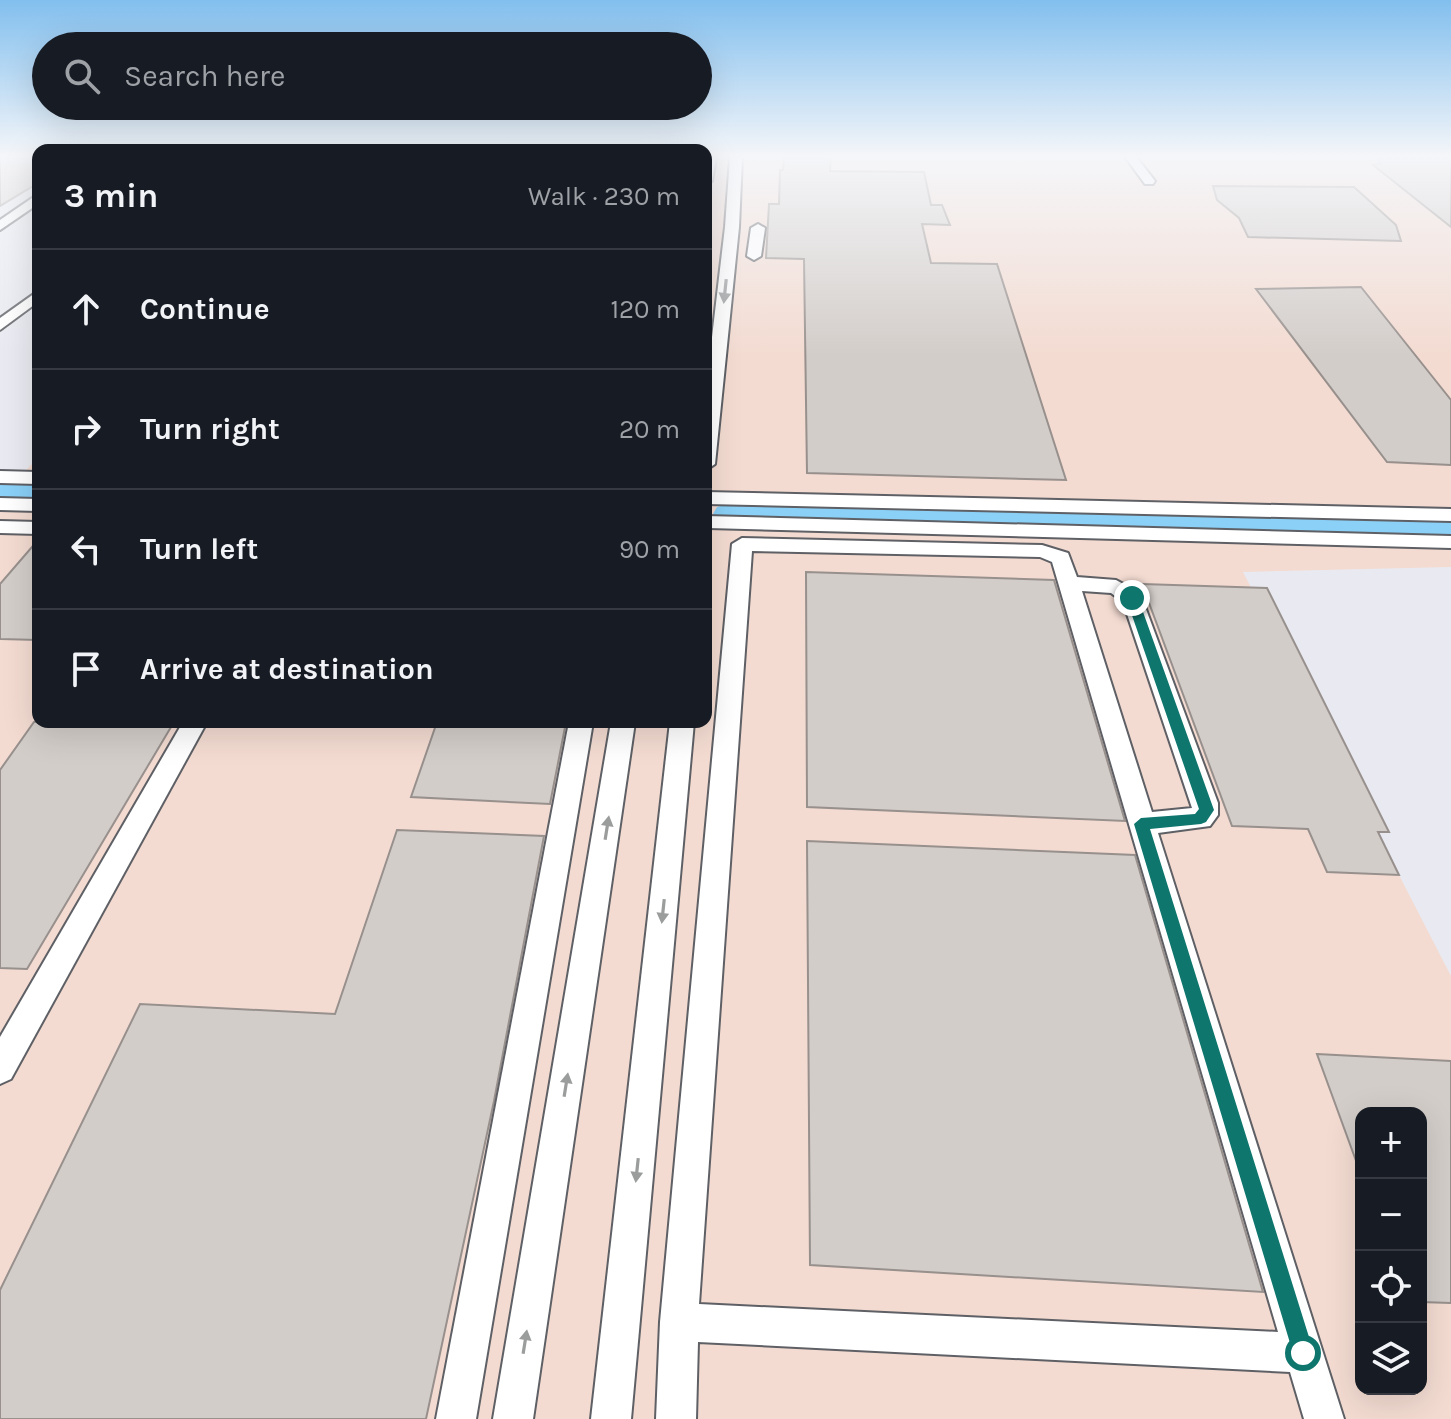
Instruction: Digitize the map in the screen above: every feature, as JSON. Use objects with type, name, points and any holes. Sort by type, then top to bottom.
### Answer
[{"type":"street","points":[[712,409],[732,224]]},
{"type":"street","points":[[754,256],[758,228]]},
{"type":"street","points":[[0,325],[32,300]]},
{"type":"street","points":[[0,477],[32,478]]},
{"type":"street","points":[[712,498],[1451,515]]},
{"type":"street","points":[[0,504],[32,505]]},
{"type":"street","points":[[712,523],[1451,542]]},
{"type":"street","points":[[0,527],[32,528]]},
{"type":"street","points":[[676,1419],[679,1322],[742,544],[1042,551],[1061,558],[1324,1419]]},
{"type":"street","points":[[1071,583],[1116,587],[1132,598],[1207,810],[1201,818],[1141,824]]},
{"type":"street","points":[[0,1068],[192,728]]},
{"type":"street","points":[[456,1419],[580,728]]},
{"type":"street","points":[[513,1419],[622,728]]},
{"type":"street","points":[[611,1419],[681,728]]},
{"type":"street","points":[[679,1322],[1303,1353]]},
{"type":"shaded area","points":[[712,224],[1451,224],[1451,567],[1243,572],[1451,976],[1451,1419],[0,1419],[0,496],[32,464],[32,728],[712,728]]},
{"type":"building","points":[[768,224],[922,224],[931,263],[997,264],[1066,480],[807,473],[804,259],[766,258]]},
{"type":"building","points":[[1242,224],[1395,224],[1401,241],[1248,237]]},
{"type":"building","points":[[1361,287],[1451,400],[1451,465],[1387,462],[1256,289]]},
{"type":"building","points":[[32,547],[32,640],[0,639],[0,584]]},
{"type":"building","points":[[806,572],[1054,580],[1125,821],[807,807]]},
{"type":"building","points":[[1142,584],[1267,588],[1389,832],[1378,832],[1399,875],[1327,872],[1308,829],[1232,826]]},
{"type":"building","points":[[32,725],[32,728],[170,728],[27,969],[0,968],[0,770]]},
{"type":"building","points":[[435,728],[565,728],[550,804],[411,797]]},
{"type":"building","points":[[397,830],[544,836],[494,1101],[426,1419],[0,1419],[0,1290],[140,1004],[335,1014]]},
{"type":"building","points":[[807,841],[1135,855],[1263,1292],[810,1265]]},
{"type":"building","points":[[1317,1054],[1451,1061],[1451,1303],[1427,1302],[1427,1107],[1355,1107],[1355,1158]]},
{"type":"waterway","points":[[0,491],[32,492]]},
{"type":"waterway","points":[[729,514],[1451,531]]},
{"type":"route","points":[[1132,598],[1207,810],[1205,815],[1195,820],[1141,824],[1303,1353]]}]
